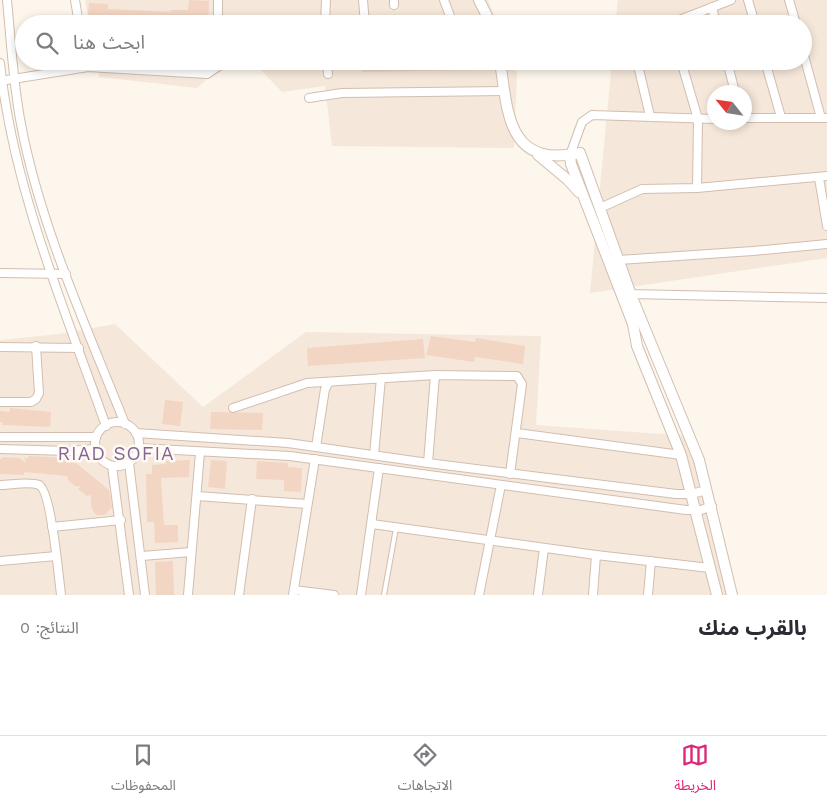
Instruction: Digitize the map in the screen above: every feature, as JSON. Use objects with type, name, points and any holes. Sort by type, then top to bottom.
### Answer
[{"type":"street","points":[[7,0],[14,79],[27,150],[66,274],[126,424]]},
{"type":"street","points":[[75,0],[78,15]]},
{"type":"street","points":[[218,0],[218,15]]},
{"type":"street","points":[[326,0],[326,15]]},
{"type":"street","points":[[363,0],[364,15]]},
{"type":"street","points":[[444,0],[450,15]]},
{"type":"street","points":[[479,0],[486,15]]},
{"type":"street","points":[[692,15],[731,0]]},
{"type":"street","points":[[748,0],[752,15]]},
{"type":"street","points":[[789,0],[793,15]]},
{"type":"street","points":[[712,7],[714,15]]},
{"type":"street","points":[[0,63],[1,81],[14,149],[50,274],[79,348],[106,426]]},
{"type":"street","points":[[1,81],[58,70]]},
{"type":"street","points":[[159,70],[207,74],[213,70]]},
{"type":"street","points":[[328,70],[328,74]]},
{"type":"street","points":[[501,70],[510,119],[517,134],[533,151],[568,180],[584,198]]},
{"type":"street","points":[[639,70],[650,116]]},
{"type":"street","points":[[684,70],[698,119],[697,188]]},
{"type":"street","points":[[729,70],[733,85]]},
{"type":"street","points":[[768,70],[781,117]]},
{"type":"street","points":[[752,118],[824,118],[809,70]]},
{"type":"street","points":[[308,98],[342,92],[505,92]]},
{"type":"street","points":[[707,119],[592,115],[582,122],[571,164],[633,324],[637,346],[681,455],[717,595]]},
{"type":"street","points":[[533,151],[546,156],[575,154]]},
{"type":"street","points":[[575,154],[600,208],[631,295],[690,434],[712,506],[732,595]]},
{"type":"street","points":[[600,208],[642,189],[697,188],[823,177],[827,226]]},
{"type":"street","points":[[619,260],[753,252],[827,244]]},
{"type":"street","points":[[0,273],[66,274]]},
{"type":"street","points":[[620,294],[827,298]]},
{"type":"street","points":[[0,346],[79,348]]},
{"type":"street","points":[[0,402],[31,402],[36,399],[39,393],[36,346]]},
{"type":"street","points":[[428,463],[435,375]]},
{"type":"street","points":[[233,408],[307,383],[435,375],[520,378],[522,384],[517,433],[510,474]]},
{"type":"street","points":[[374,455],[382,378]]},
{"type":"street","points":[[316,447],[325,389],[329,382]]},
{"type":"street","points":[[136,433],[138,448],[129,463],[121,466],[112,466],[104,463],[95,449],[96,436],[106,426],[119,422],[126,424],[136,433],[258,440],[510,474],[691,494],[707,490]]},
{"type":"street","points":[[517,433],[681,455]]},
{"type":"street","points":[[0,437],[96,436]]},
{"type":"street","points":[[138,448],[315,459],[695,510],[712,506]]},
{"type":"street","points":[[0,449],[95,449]]},
{"type":"street","points":[[188,595],[198,496],[200,452]]},
{"type":"street","points":[[315,459],[293,593],[334,595]]},
{"type":"street","points":[[129,463],[142,556],[145,595]]},
{"type":"street","points":[[112,466],[121,520],[129,595]]},
{"type":"street","points":[[361,595],[379,468]]},
{"type":"street","points":[[0,485],[40,486],[44,490],[52,527],[61,595]]},
{"type":"street","points":[[480,595],[501,485]]},
{"type":"street","points":[[198,496],[307,504]]},
{"type":"street","points":[[239,595],[252,499]]},
{"type":"street","points":[[52,527],[121,520]]},
{"type":"street","points":[[372,524],[596,555],[710,568]]},
{"type":"street","points":[[538,595],[544,548]]},
{"type":"street","points":[[142,556],[191,552]]},
{"type":"street","points":[[593,595],[596,555]]},
{"type":"street","points":[[0,561],[56,556]]},
{"type":"street","points":[[648,595],[651,562]]},
{"type":"lane","points":[[384,595],[396,527]]},
{"type":"shaded area","points":[[85,0],[488,0],[494,15],[88,15]]},
{"type":"shaded area","points":[[618,0],[827,0],[827,258],[590,293],[611,70],[812,70],[812,15],[616,15]]},
{"type":"shaded area","points":[[98,70],[218,70],[197,88],[99,77]]},
{"type":"shaded area","points":[[261,70],[516,70],[514,148],[332,146],[325,86],[282,92]]},
{"type":"shaded area","points":[[115,324],[203,407],[306,332],[541,336],[536,425],[689,436],[729,595],[0,595],[0,340],[59,334]]},
{"type":"building","points":[[189,0],[209,1],[208,15],[88,15],[89,3],[108,4],[108,9],[171,12],[171,10],[188,10]]},
{"type":"building","points":[[362,70],[469,70],[362,72]]},
{"type":"building","points":[[431,336],[475,342],[476,338],[525,346],[523,364],[475,357],[474,362],[426,355]]},
{"type":"building","points":[[423,339],[425,358],[308,366],[307,348]]},
{"type":"building","points":[[165,400],[183,402],[180,426],[162,424]]},
{"type":"building","points":[[10,408],[51,412],[50,427],[2,425],[3,422],[0,422],[0,411],[10,412]]},
{"type":"building","points":[[211,412],[263,413],[262,430],[210,429]]},
{"type":"building","points":[[29,456],[70,458],[109,490],[112,507],[105,515],[96,515],[91,507],[91,495],[87,496],[78,489],[81,486],[75,486],[68,480],[67,476],[25,472],[23,475],[0,474],[0,460],[3,457],[19,458],[26,463],[24,457],[27,459]]},
{"type":"building","points":[[190,460],[189,477],[161,478],[164,525],[178,525],[178,542],[155,543],[154,522],[147,522],[146,474],[152,474],[152,465],[166,464],[166,461]]},
{"type":"building","points":[[211,460],[227,461],[225,489],[208,487]]},
{"type":"building","points":[[257,461],[288,463],[288,467],[302,468],[301,492],[284,491],[284,480],[256,479]]},
{"type":"building","points":[[173,561],[174,595],[156,595],[155,562]]},
{"type":"district","name":"RIAD SOFIA","points":[[116,453]]}]
